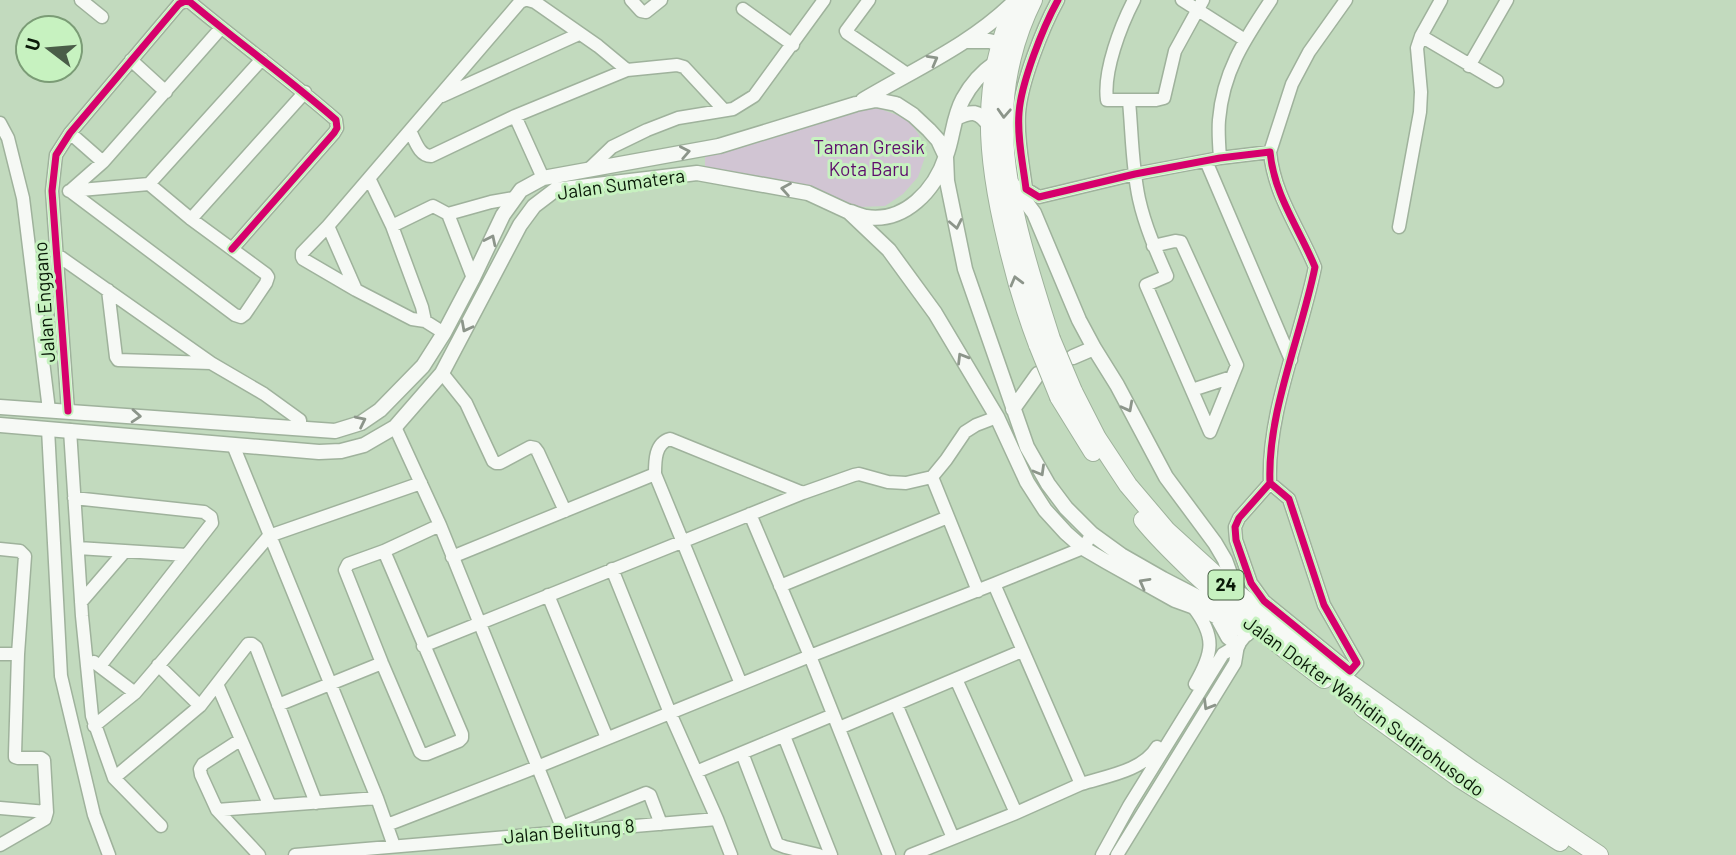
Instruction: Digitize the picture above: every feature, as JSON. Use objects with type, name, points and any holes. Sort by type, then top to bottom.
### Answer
[{"type":"highway","name":"Jalan Dokter Wahidin Sudirohusodo","points":[[1017,0],[1008,19],[1004,143],[1009,180],[1044,342]]},
{"type":"highway","name":"Jalan Dokter Wahidin Sudirohusodo","points":[[1033,0],[1005,55],[989,125],[993,176],[1017,285],[1044,342],[1079,431],[1118,490],[1158,540],[1230,607],[1246,635],[1421,742],[1580,855]]},
{"type":"highway","name":"Jalan Dokter Wahidin Sudirohusodo","points":[[1066,394],[1128,485],[1167,531],[1238,595],[1345,675],[1421,742]]},
{"type":"highway","name":"Jalan Dokter Wahidin Sudirohusodo","points":[[1483,785],[1600,855]]},
{"type":"main road","points":[[856,104],[967,41],[1001,16],[1017,0]]},
{"type":"main road","points":[[849,212],[868,217],[888,216],[910,208],[927,192],[946,157],[962,101],[973,83],[1005,55],[989,41],[967,41]]},
{"type":"main road","points":[[856,104],[876,100],[896,104],[913,115],[938,140],[946,157],[947,181],[965,269],[1027,447],[1048,484],[1066,508],[1092,534],[1121,555],[1221,609],[1246,635]]},
{"type":"main road","name":"Jalan Sumatera","points":[[0,407],[335,431],[360,423],[380,410],[423,366],[444,333],[503,215],[521,190],[543,178],[719,146],[856,104]]},
{"type":"main road","points":[[956,118],[975,113],[981,115],[989,125]]},
{"type":"main road","points":[[656,158],[658,177]]},
{"type":"main road","name":"Jalan Sumatera","points":[[0,425],[319,452],[341,451],[364,445],[395,426],[442,373],[520,225],[534,206],[555,190],[697,173],[808,193],[849,212],[889,250],[935,313],[997,417],[1027,482],[1045,510],[1066,533],[1083,548],[1175,600],[1217,617],[1228,637],[1246,635]]},
{"type":"main road","points":[[1009,180],[1034,213],[1064,287],[1094,348],[1166,477],[1225,560],[1238,595]]},
{"type":"main road","points":[[1073,356],[1094,348]]},
{"type":"main road","points":[[1013,409],[1038,374]]},
{"type":"main road","points":[[275,448],[277,427]]},
{"type":"street","points":[[81,0],[102,17]]},
{"type":"street","points":[[631,0],[641,11],[646,12],[661,0]]},
{"type":"street","points":[[588,170],[612,147],[647,130],[678,118],[733,109],[754,96],[824,0]]},
{"type":"street","points":[[869,0],[847,33],[908,74]]},
{"type":"street","points":[[1058,0],[1034,57],[1019,111],[1026,189],[1040,197],[1135,174],[1220,158],[1270,152]]},
{"type":"street","points":[[1134,0],[1115,48],[1107,78],[1107,100],[1156,100],[1164,97],[1175,51],[1199,5]]},
{"type":"street","points":[[1182,0],[1199,5],[1245,40]]},
{"type":"street","points":[[1220,158],[1219,122],[1224,85],[1236,56],[1270,0]]},
{"type":"street","points":[[1270,484],[1289,499],[1324,605],[1357,663],[1345,675],[1264,601],[1251,583],[1236,540],[1235,527],[1238,518],[1270,484],[1269,463],[1274,430],[1315,267],[1283,204],[1273,177],[1270,152],[1292,83],[1309,52],[1346,0]]},
{"type":"street","points":[[1399,228],[1420,111],[1417,48],[1441,0]]},
{"type":"street","points":[[1469,66],[1507,0]]},
{"type":"street","name":"Jalan Enggano","points":[[68,411],[51,191],[56,155],[70,133],[179,4],[190,2],[221,28]]},
{"type":"street","points":[[444,333],[425,321],[412,319],[356,290],[303,260],[302,253],[520,2],[535,2],[627,70]]},
{"type":"street","points":[[743,9],[793,45]]},
{"type":"street","points":[[71,191],[103,162],[221,28],[305,92],[336,120],[337,128],[232,249]]},
{"type":"street","points":[[439,97],[579,34]]},
{"type":"street","points":[[1421,36],[1497,81]]},
{"type":"street","points":[[51,191],[149,184],[262,59]]},
{"type":"street","points":[[131,60],[166,92]]},
{"type":"street","points":[[410,131],[422,153],[431,156],[515,116],[627,70],[681,66],[724,110]]},
{"type":"street","points":[[191,219],[305,92]]},
{"type":"street","points":[[1129,101],[1139,200],[1153,246],[1167,276]]},
{"type":"street","points":[[515,116],[543,178]]},
{"type":"street","points":[[0,123],[8,138],[23,198],[49,410]]},
{"type":"street","points":[[70,133],[103,162]]},
{"type":"street","points":[[1206,161],[1291,360]]},
{"type":"street","points":[[369,178],[392,226],[425,321]]},
{"type":"street","points":[[71,191],[241,317],[267,283],[266,274],[191,219],[149,184]]},
{"type":"street","points":[[1040,197],[1041,228]]},
{"type":"street","points":[[448,214],[514,198]]},
{"type":"street","points":[[392,226],[433,206],[448,214],[473,278]]},
{"type":"street","points":[[328,226],[356,290]]},
{"type":"street","points":[[1153,246],[1180,241],[1237,365],[1210,432],[1146,285],[1191,267]]},
{"type":"street","points":[[56,254],[211,363],[264,394],[300,420],[300,429]]},
{"type":"street","points":[[108,290],[118,360],[211,363]]},
{"type":"street","points":[[442,373],[467,403],[496,463],[530,447],[534,448],[565,511]]},
{"type":"street","points":[[1192,390],[1232,377]]},
{"type":"street","points":[[424,646],[750,514],[854,475],[906,483],[932,477],[965,432],[997,417]]},
{"type":"street","points":[[395,426],[440,525],[563,830]]},
{"type":"street","points":[[48,429],[61,676],[94,815],[109,855]]},
{"type":"street","points":[[69,430],[81,602],[94,726],[114,778],[162,826]]},
{"type":"street","points":[[741,684],[681,542],[655,474],[655,460],[660,445],[664,440],[670,439],[803,493]]},
{"type":"street","points":[[233,445],[377,798],[392,846]]},
{"type":"street","points":[[452,556],[655,474]]},
{"type":"street","points":[[932,477],[978,591]]},
{"type":"street","points":[[94,726],[135,693],[269,536],[421,483]]},
{"type":"street","points":[[74,498],[204,512],[211,517],[212,523],[100,666]]},
{"type":"street","points":[[750,514],[889,855]]},
{"type":"street","points":[[780,586],[948,517]]},
{"type":"street","points":[[384,551],[462,734],[459,741],[427,754],[420,752],[345,570],[348,564],[440,525]]},
{"type":"street","points":[[387,825],[1083,548],[1092,534]]},
{"type":"street","points":[[78,548],[187,555]]},
{"type":"street","points":[[0,549],[20,551],[25,556],[18,654],[15,757],[44,760],[47,812],[45,818],[0,845]]},
{"type":"street","points":[[81,602],[125,551]]},
{"type":"street","points":[[612,569],[731,855]]},
{"type":"street","points":[[994,584],[1081,785]]},
{"type":"street","points":[[548,595],[607,738]]},
{"type":"street","points":[[911,855],[1081,785],[1140,765],[1152,756],[1203,671],[1210,643],[1209,632],[1194,607]]},
{"type":"street","points":[[1102,855],[1129,806],[1223,654],[1246,635]]},
{"type":"street","points":[[1117,855],[1235,663],[1246,635]]},
{"type":"street","points":[[114,778],[200,706],[248,644],[252,644],[256,647],[316,803]]},
{"type":"street","points":[[696,772],[784,736],[896,704],[1023,650]]},
{"type":"street","points":[[0,654],[18,654]]},
{"type":"street","points":[[86,656],[135,693]]},
{"type":"street","points":[[278,705],[382,663]]},
{"type":"street","points":[[158,665],[200,706]]},
{"type":"street","points":[[956,679],[1016,813]]},
{"type":"street","points":[[217,684],[270,806]]},
{"type":"street","points":[[896,704],[953,838]]},
{"type":"street","points":[[784,736],[831,855]]},
{"type":"street","points":[[240,740],[203,764],[201,775],[217,810],[260,855]]},
{"type":"street","points":[[742,753],[777,844],[818,855]]},
{"type":"street","name":"Jalan Belitung 8","points":[[563,830],[646,793],[650,795],[661,824]]},
{"type":"street","points":[[217,810],[377,798]]},
{"type":"street","points":[[1129,806],[1141,815]]},
{"type":"street","points":[[0,808],[47,812]]},
{"type":"street","name":"Jalan Belitung 8","points":[[295,855],[563,830],[717,819]]},
{"type":"green space","name":"Taman Gresik Kota Baru","points":[[875,107],[908,119],[919,135],[925,157],[918,177],[903,194],[885,206],[860,207],[810,187],[705,168],[705,154]]},
{"type":"cycle path","points":[[1058,0],[1034,55],[1021,101],[1019,132],[1026,189],[1039,197],[1135,174],[1220,158],[1270,152],[1276,183],[1315,267],[1279,402],[1270,456],[1270,483],[1239,518],[1235,527],[1236,540],[1251,583],[1264,601],[1350,671],[1357,663],[1324,605],[1289,499],[1270,483]]},
{"type":"cycle path","points":[[68,411],[52,191],[56,155],[70,133],[179,4],[185,1],[190,2],[336,120],[337,128],[334,133],[232,249]]}]
